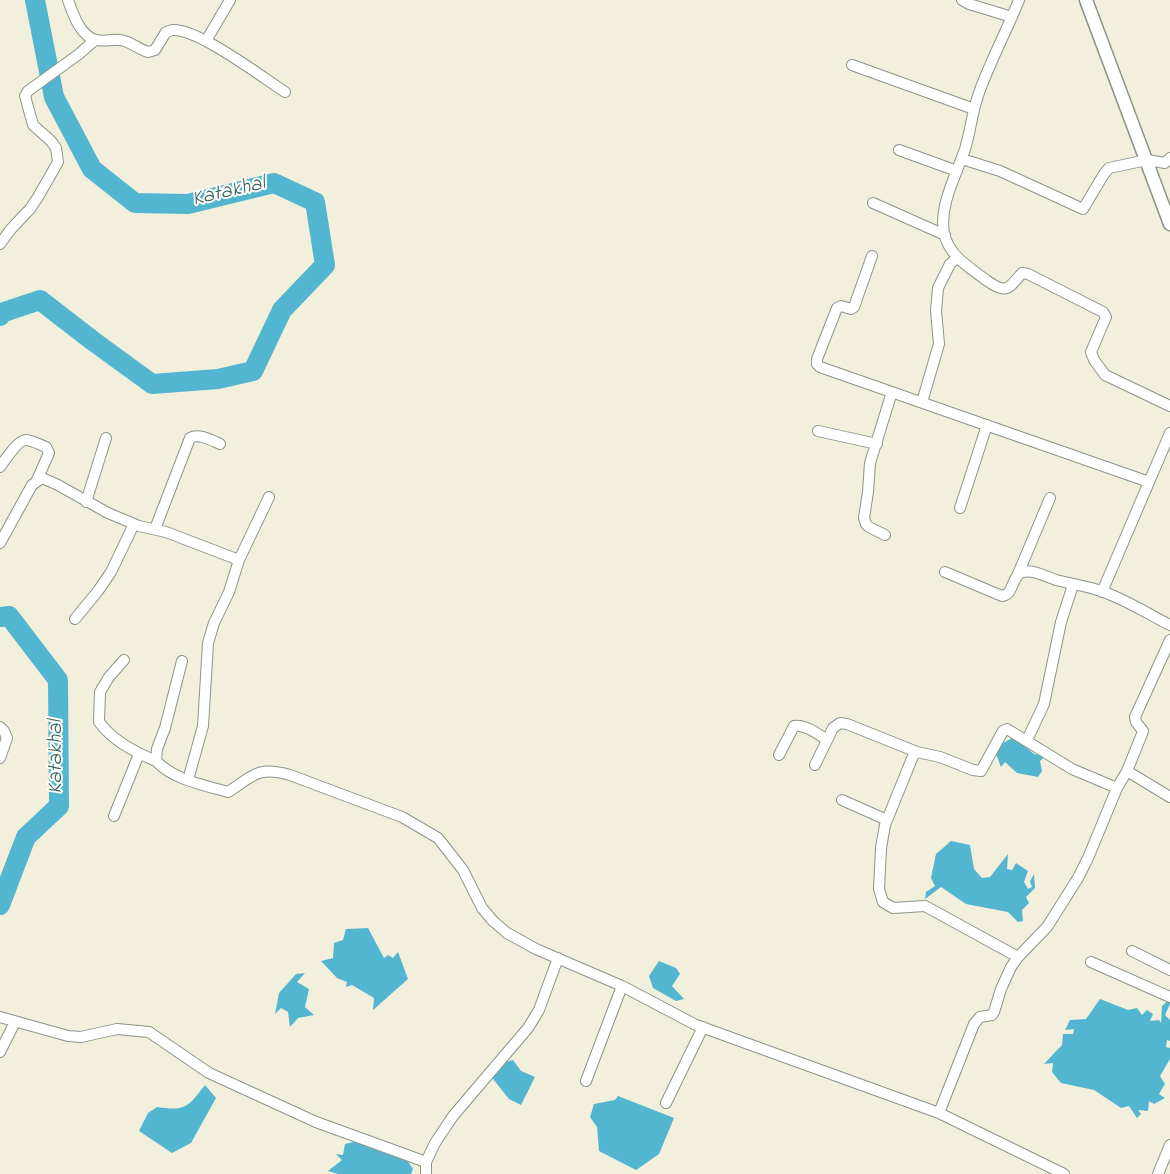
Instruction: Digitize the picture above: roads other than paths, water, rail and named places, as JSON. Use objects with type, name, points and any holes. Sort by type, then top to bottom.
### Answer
[{"type":"street","points":[[68,0],[73,15],[81,28],[89,37],[95,40],[127,42],[148,52],[155,50],[166,32],[173,30],[184,32],[206,41],[285,92]]},
{"type":"street","points":[[206,41],[230,0]]},
{"type":"street","points":[[962,0],[969,4],[1012,17]]},
{"type":"street","points":[[1019,0],[974,109],[970,133],[944,209],[944,235],[957,258],[997,287],[1005,289],[1011,287],[1022,273],[1028,274],[1103,312],[1106,318],[1092,352],[1099,369],[1112,380],[1170,406]]},
{"type":"street","points":[[1086,0],[1170,224]]},
{"type":"street","points":[[0,244],[34,203],[58,162],[56,148],[34,126],[31,119],[25,98],[28,91],[95,40]]},
{"type":"street","points":[[852,65],[974,109]]},
{"type":"street","points":[[899,150],[957,171]]},
{"type":"street","points":[[962,159],[1000,171],[1080,208],[1085,206],[1109,168],[1147,160],[1162,163],[1167,162],[1170,158]]},
{"type":"street","points":[[873,203],[944,235]]},
{"type":"street","points":[[872,256],[854,307],[851,310],[841,306],[837,308],[817,359],[817,364],[820,367],[1149,482]]},
{"type":"street","points":[[922,402],[938,344],[936,311],[938,288],[950,264],[957,258]]},
{"type":"street","points":[[885,535],[869,527],[864,518],[869,470],[892,392]]},
{"type":"street","points":[[960,508],[987,424]]},
{"type":"street","points":[[818,431],[877,444]]},
{"type":"street","points":[[1102,592],[1170,433]]},
{"type":"street","points":[[155,529],[190,438],[199,436],[220,444]]},
{"type":"street","points":[[86,502],[106,438]]},
{"type":"street","points":[[0,467],[20,442],[28,440],[46,447],[49,452],[37,480]]},
{"type":"street","points":[[0,543],[32,484],[42,478],[86,502],[134,524],[155,529],[239,560]]},
{"type":"street","points":[[188,780],[203,726],[208,643],[214,622],[228,592],[239,560],[269,497]]},
{"type":"street","points":[[945,572],[1002,596],[1007,595],[1018,574],[1050,498]]},
{"type":"street","points":[[75,619],[110,572],[134,524]]},
{"type":"street","points":[[1018,574],[1032,572],[1102,592],[1170,625]]},
{"type":"street","points":[[1027,740],[1044,704],[1061,622],[1073,585]]},
{"type":"street","points":[[939,1113],[974,1024],[980,1018],[992,1015],[1008,974],[1018,957],[1042,934],[1078,878],[1088,858],[1117,788],[1127,771],[1144,731],[1136,722],[1135,717],[1170,640]]},
{"type":"street","points":[[124,660],[109,677],[100,692],[99,722],[104,729],[133,751],[156,761],[163,768],[188,780],[228,792],[258,772],[275,771],[402,817],[438,838],[463,870],[482,908],[500,927],[536,949],[622,986],[703,1027],[939,1113],[1064,1174]]},
{"type":"street","points":[[156,761],[157,749],[165,728],[182,661]]},
{"type":"street","points":[[815,765],[833,728],[840,723],[847,724],[917,752],[940,757],[977,772],[981,771],[1002,731],[1007,729],[1072,769],[1117,788]]},
{"type":"street","points":[[779,755],[794,726],[798,725],[806,728],[827,740]]},
{"type":"street","points":[[0,727],[4,730],[7,738],[0,758]]},
{"type":"street","points":[[917,752],[913,756],[887,820],[880,856],[879,889],[883,902],[892,908],[925,906],[1018,957]]},
{"type":"street","points":[[114,816],[139,754]]},
{"type":"street","points":[[1127,771],[1170,797]]},
{"type":"street","points":[[842,800],[887,820]]},
{"type":"street","points":[[1132,951],[1170,970]]},
{"type":"street","points":[[426,1174],[426,1162],[435,1143],[453,1116],[528,1028],[539,1010],[558,958]]},
{"type":"street","points":[[1091,962],[1170,997]]},
{"type":"street","points":[[586,1081],[622,986]]},
{"type":"street","points":[[0,1017],[54,1033],[81,1037],[116,1029],[149,1032],[209,1073],[316,1122],[426,1162]]},
{"type":"street","points":[[0,1052],[15,1022]]},
{"type":"street","points":[[666,1103],[703,1027]]},
{"type":"street","points":[[1158,1174],[1170,1145]]},
{"type":"water","points":[[1014,737],[1034,754],[1045,756],[1040,761],[1042,771],[1038,777],[1017,773],[1005,762],[1001,767],[996,754],[1003,743]]},
{"type":"water","points":[[951,841],[970,845],[974,869],[982,878],[990,877],[1008,854],[1007,869],[1012,870],[1016,863],[1028,871],[1024,882],[1028,889],[1032,887],[1030,881],[1034,874],[1035,888],[1026,897],[1029,903],[1022,910],[1023,921],[1018,922],[1008,912],[966,904],[941,887],[925,899],[926,892],[935,886],[931,878],[936,854]]},
{"type":"water","points":[[368,928],[384,958],[388,955],[393,958],[398,952],[408,979],[373,1010],[374,998],[352,985],[346,987],[347,982],[337,978],[321,961],[333,958],[334,943],[343,940],[346,929]]},
{"type":"water","points":[[659,961],[676,968],[680,974],[672,986],[684,999],[676,1001],[653,988],[649,976]]},
{"type":"water","points":[[305,973],[297,982],[309,989],[305,1007],[314,1015],[298,1018],[290,1027],[288,1012],[281,1008],[275,1014],[279,993],[296,974]]},
{"type":"water","points":[[1100,999],[1128,1010],[1137,1008],[1142,1015],[1147,1010],[1153,1014],[1150,1021],[1159,1020],[1161,1023],[1162,1006],[1170,999],[1165,1015],[1170,1020],[1170,1041],[1167,1040],[1166,1047],[1170,1048],[1170,1059],[1160,1076],[1165,1084],[1159,1094],[1165,1098],[1154,1104],[1149,1101],[1148,1111],[1138,1110],[1141,1114],[1137,1118],[1129,1106],[1121,1108],[1094,1090],[1061,1083],[1052,1072],[1053,1063],[1044,1064],[1062,1045],[1063,1034],[1073,1034],[1074,1029],[1065,1030],[1070,1020],[1086,1019]]},
{"type":"water","points":[[513,1060],[521,1071],[535,1077],[521,1105],[509,1099],[490,1075],[498,1064]]},
{"type":"water","points":[[205,1085],[216,1098],[191,1143],[172,1153],[139,1131],[148,1113],[157,1107],[180,1108],[185,1106],[194,1099]]},
{"type":"water","points":[[618,1096],[674,1118],[659,1154],[636,1170],[599,1151],[597,1127],[590,1117],[594,1104],[615,1100]]},
{"type":"water","points":[[362,1140],[407,1160],[413,1169],[411,1174],[338,1174],[328,1171],[342,1160],[336,1154],[343,1155],[345,1144]]},
{"type":"waterway","name":"Katakhal","points":[[0,316],[1,313],[40,300],[152,384],[218,379],[253,371],[282,310],[325,265],[315,202],[274,183],[188,204],[135,203],[92,169],[54,97],[35,0]]},
{"type":"waterway","name":"Katakhal","points":[[0,617],[9,616],[58,680],[59,806],[26,837],[0,905]]}]
